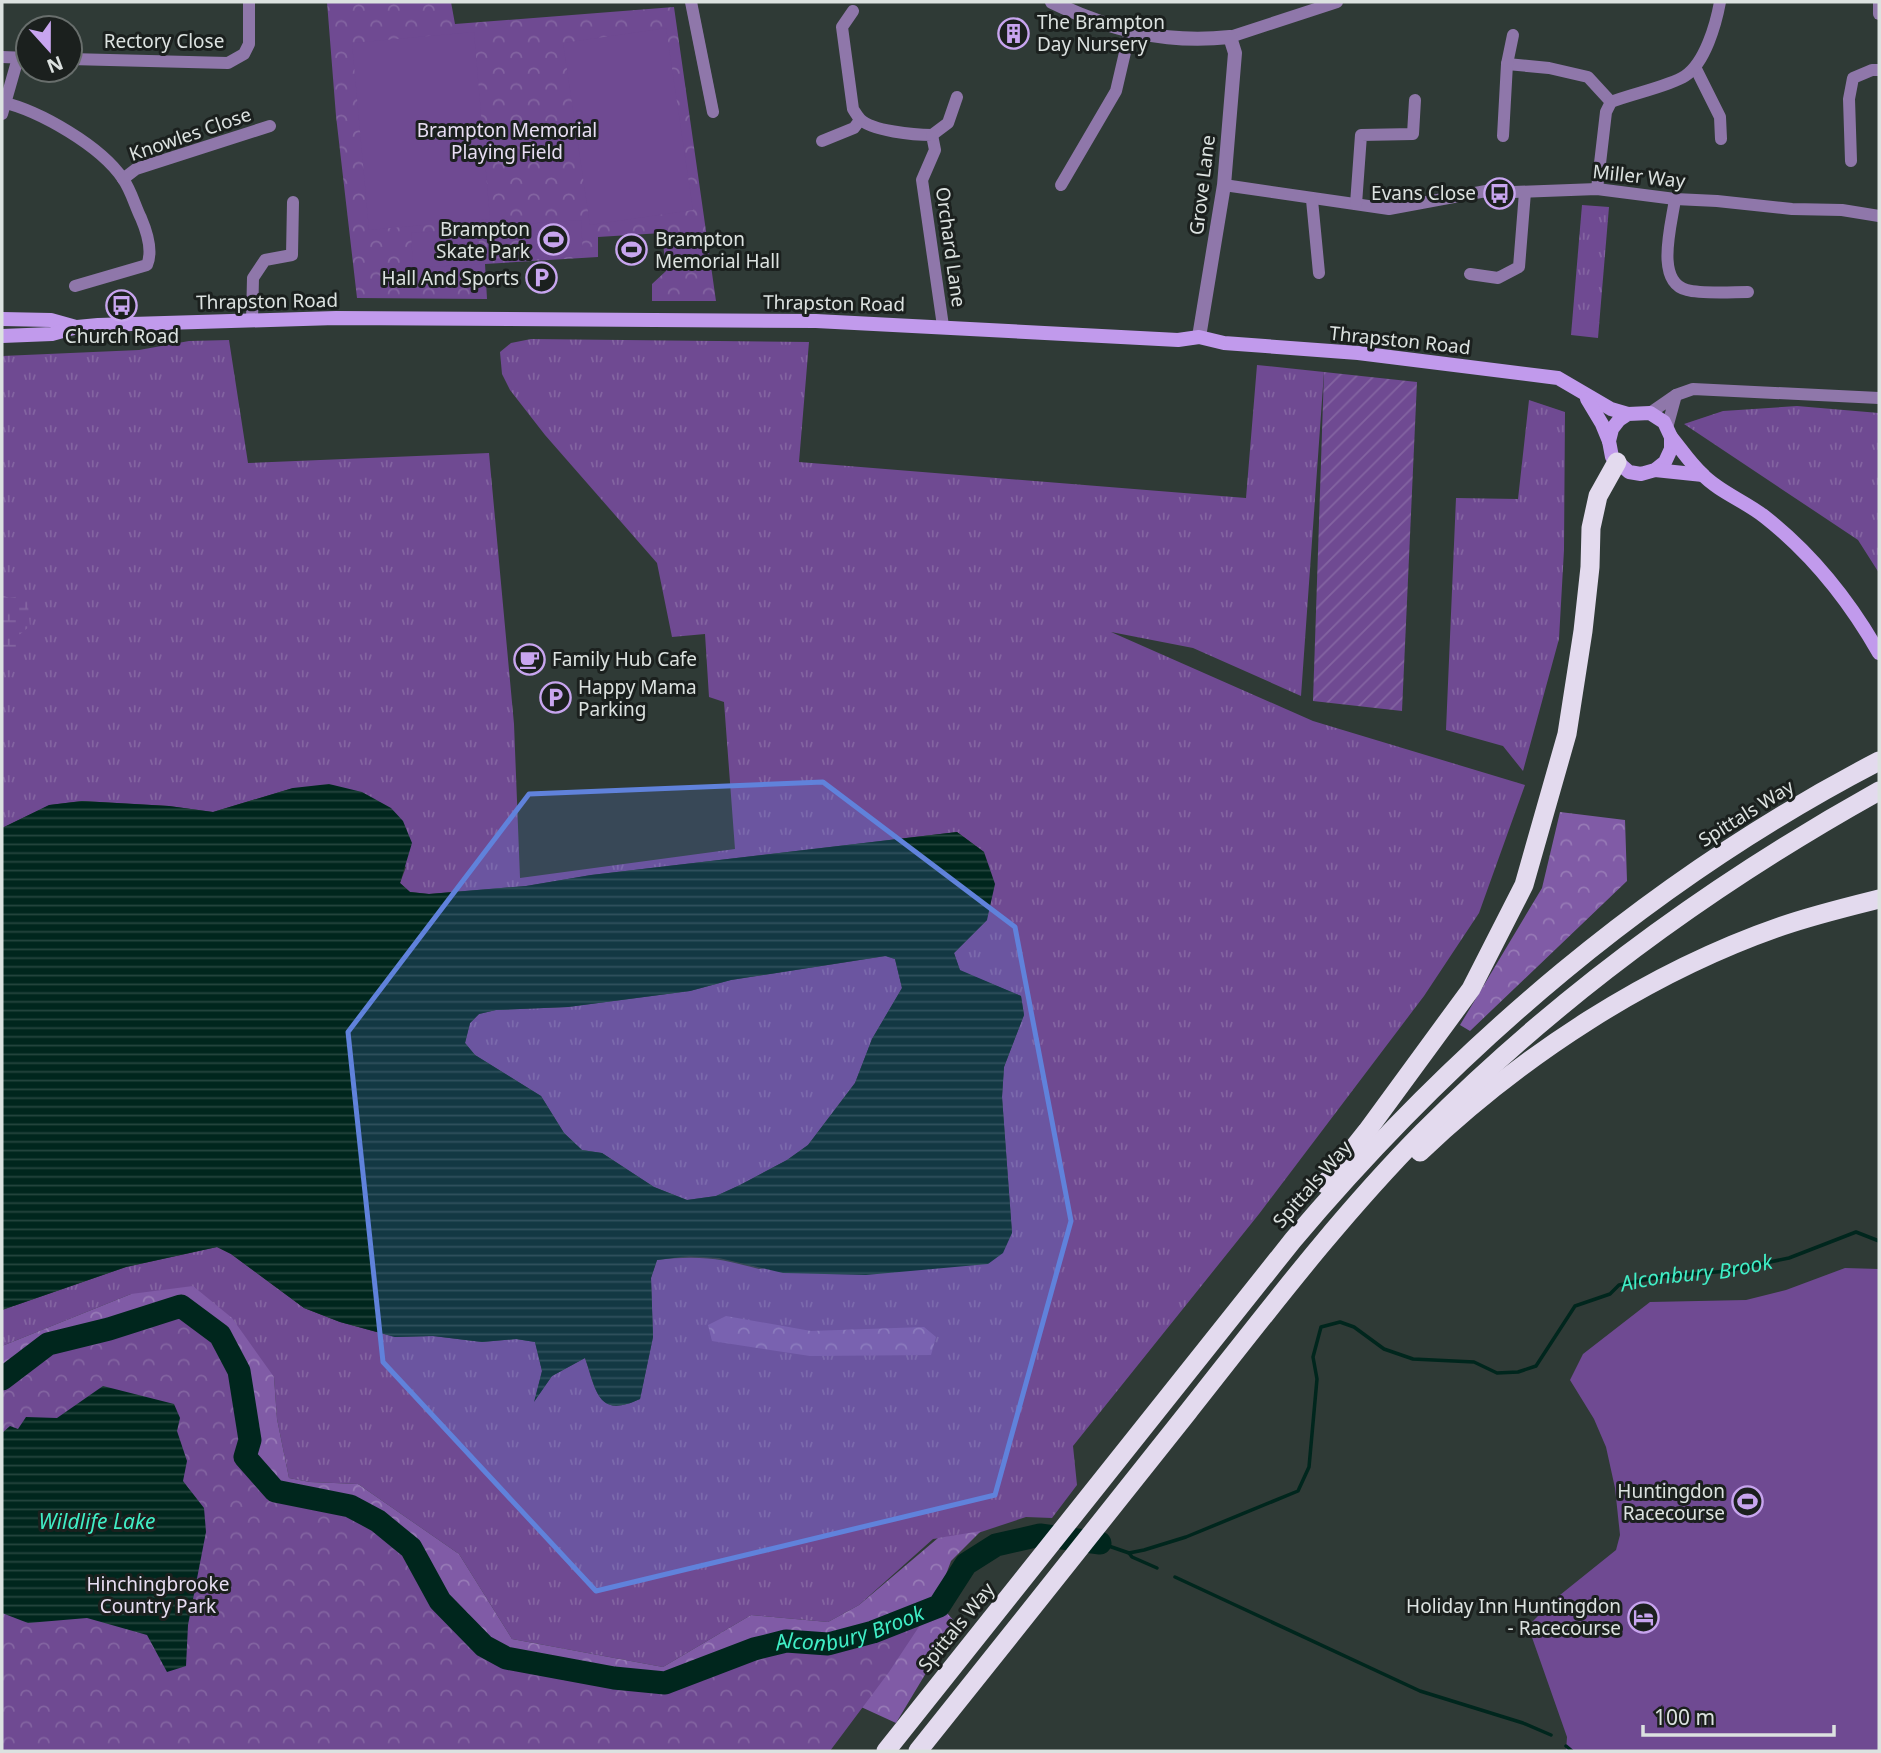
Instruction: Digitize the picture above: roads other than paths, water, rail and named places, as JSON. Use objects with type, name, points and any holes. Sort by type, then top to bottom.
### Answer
[{"type":"highway","points":[[1254,1289],[1298,1218],[1367,1131],[1471,989],[1524,885],[1567,734],[1583,631],[1590,568],[1591,528],[1598,496],[1617,462]]},
{"type":"highway","name":"Spittals Way","points":[[886,1751],[1254,1289],[1376,1145],[1466,1056],[1560,973],[1660,896],[1808,800],[1879,761]]},
{"type":"highway","points":[[918,1751],[1311,1255],[1421,1133],[1488,1069],[1558,1008],[1640,944],[1715,890],[1783,846],[1879,791]]},
{"type":"highway","points":[[1311,1255],[1430,1142],[1489,1093],[1586,1021],[1677,970],[1725,948],[1783,926],[1879,899]]},
{"type":"main road","name":"Thrapston Road","points":[[2,336],[52,334],[77,327],[337,318],[816,321],[1178,340],[1199,337],[1224,343],[1358,353],[1544,375],[1558,378],[1601,405],[1628,414],[1650,413]]},
{"type":"main road","name":"Thrapston Road","points":[[2,319],[51,320],[77,327]]},
{"type":"main road","points":[[1583,393],[1597,414],[1609,441],[1612,457],[1629,472],[1641,474],[1655,470],[1703,475]]},
{"type":"main road","points":[[1650,413],[1664,422],[1703,475],[1765,517],[1800,550],[1832,584],[1864,626],[1879,653]]},
{"type":"main road","points":[[1609,441],[1612,429],[1628,414]]},
{"type":"main road","points":[[1655,470],[1665,462],[1671,449],[1669,432]]},
{"type":"street","name":"Rectory Close","points":[[84,59],[228,63],[244,54],[249,44],[249,2]]},
{"type":"street","points":[[691,2],[713,111]]},
{"type":"street","points":[[1052,2],[1087,19],[1130,31],[1197,40],[1230,37],[1337,2]]},
{"type":"street","points":[[1597,189],[1606,112],[1611,102],[1684,77],[1695,67],[1715,27],[1720,2]]},
{"type":"street","points":[[1879,2],[1879,14]]},
{"type":"street","points":[[853,10],[842,27],[853,109],[860,120],[872,126],[917,135],[932,135]]},
{"type":"street","points":[[1061,186],[1115,91],[1130,31]]},
{"type":"street","points":[[1503,136],[1507,64],[1513,35]]},
{"type":"street","name":"Grove Lane","points":[[1199,337],[1224,186],[1235,53],[1230,37]]},
{"type":"street","points":[[1507,64],[1549,68],[1588,77],[1611,102]]},
{"type":"street","points":[[1695,67],[1720,117],[1721,139]]},
{"type":"street","points":[[1851,160],[1849,99],[1853,78],[1872,69],[1879,70]]},
{"type":"street","points":[[14,80],[3,106],[54,123],[98,153],[123,179],[144,225],[151,256],[147,265],[75,286]]},
{"type":"street","name":"Orchard Lane","points":[[943,326],[922,180],[934,150],[932,135],[948,123],[957,97]]},
{"type":"street","points":[[1356,204],[1361,135],[1413,134],[1415,100]]},
{"type":"street","points":[[822,141],[854,128],[860,120]]},
{"type":"street","name":"Knowles Close","points":[[123,179],[136,169],[270,126]]},
{"type":"street","name":"Miller Way","points":[[1224,186],[1389,209],[1486,191],[1597,189],[1675,199],[1792,209],[1842,210],[1879,216]]},
{"type":"street","points":[[1470,274],[1498,278],[1519,267],[1525,192]]},
{"type":"street","points":[[1675,199],[1666,263],[1673,281],[1685,290],[1748,292]]},
{"type":"street","points":[[1312,200],[1319,273]]},
{"type":"street","points":[[252,320],[253,278],[265,260],[292,255],[293,202]]},
{"type":"street","points":[[1650,413],[1676,395],[1693,389],[1879,398]]},
{"type":"street","points":[[1669,432],[1676,395]]},
{"type":"water","points":[[329,784],[362,792],[391,808],[403,821],[412,843],[400,883],[410,892],[429,894],[526,886],[591,875],[957,832],[984,852],[995,884],[987,920],[954,953],[960,970],[1021,996],[1024,1015],[1004,1067],[1002,1097],[1012,1233],[1003,1253],[988,1264],[866,1275],[783,1273],[719,1258],[689,1256],[657,1260],[651,1278],[653,1337],[640,1399],[615,1406],[607,1404],[596,1391],[585,1358],[552,1376],[534,1402],[542,1371],[535,1342],[516,1339],[482,1342],[433,1336],[395,1337],[340,1322],[304,1308],[231,1254],[217,1247],[126,1267],[2,1310],[2,828],[49,805],[82,801],[169,806],[213,812],[293,788]],"holes":[[[885,956],[895,959],[902,988],[872,1039],[855,1083],[808,1145],[787,1160],[716,1196],[687,1200],[654,1187],[602,1153],[582,1150],[564,1133],[541,1096],[475,1055],[465,1043],[470,1023],[479,1014],[496,1010],[568,1007],[690,991],[731,980]]]},
{"type":"water","name":"Wildlife Lake","points":[[103,1386],[174,1404],[180,1418],[177,1431],[187,1461],[183,1481],[204,1508],[206,1532],[188,1625],[186,1666],[167,1672],[147,1635],[87,1618],[28,1623],[2,1613],[2,1433],[10,1426],[18,1429],[26,1417],[57,1418]]},
{"type":"waterway","name":"Alconbury Brook","points":[[1100,1543],[1129,1553],[1144,1550],[1186,1537],[1298,1491],[1309,1467],[1317,1379],[1313,1357],[1321,1327],[1340,1322],[1354,1327],[1384,1349],[1413,1359],[1474,1362],[1497,1373],[1518,1372],[1536,1366],[1575,1306],[1610,1294],[1619,1285],[1659,1277],[1727,1271],[1789,1258],[1856,1232],[1879,1241]]},
{"type":"waterway","name":"Alconbury Brook","points":[[2,1379],[48,1344],[109,1329],[181,1306],[220,1335],[239,1371],[250,1440],[245,1457],[275,1491],[350,1506],[378,1521],[411,1548],[440,1601],[484,1646],[506,1658],[614,1678],[665,1683],[754,1649],[786,1641],[828,1644],[873,1632],[939,1606],[966,1564],[996,1545],[1040,1535],[1100,1543]]},
{"type":"waterway","points":[[1129,1553],[1132,1557],[1157,1568]]},
{"type":"waterway","points":[[1175,1577],[1420,1691],[1523,1723],[1551,1735]]},
{"type":"waterway","points":[[1566,1746],[1572,1751]]},
{"type":"place","name":"The Brampton Day Nursery","points":[[1014,33]]},
{"type":"place","name":"Evans Close","points":[[1499,193]]},
{"type":"place","name":"Brampton Skate Park","points":[[553,240]]},
{"type":"place","name":"Brampton Memorial Hall","points":[[632,250]]},
{"type":"place","name":"Hall And Sports","points":[[542,278]]},
{"type":"place","name":"Church Road","points":[[122,305]]},
{"type":"place","name":"Family Hub Cafe","points":[[529,659]]},
{"type":"place","name":"Happy Mama Parking","points":[[555,698]]},
{"type":"place","name":"Huntingdon Racecourse","points":[[1748,1502]]},
{"type":"place","name":"Holiday Inn Huntingdon - Racecourse","points":[[1644,1617]]},
{"type":"park label","name":"Brampton Memorial Playing Field","points":[[507,141]]},
{"type":"park label","name":"Hinchingbrooke Country Park","points":[[158,1595]]}]
